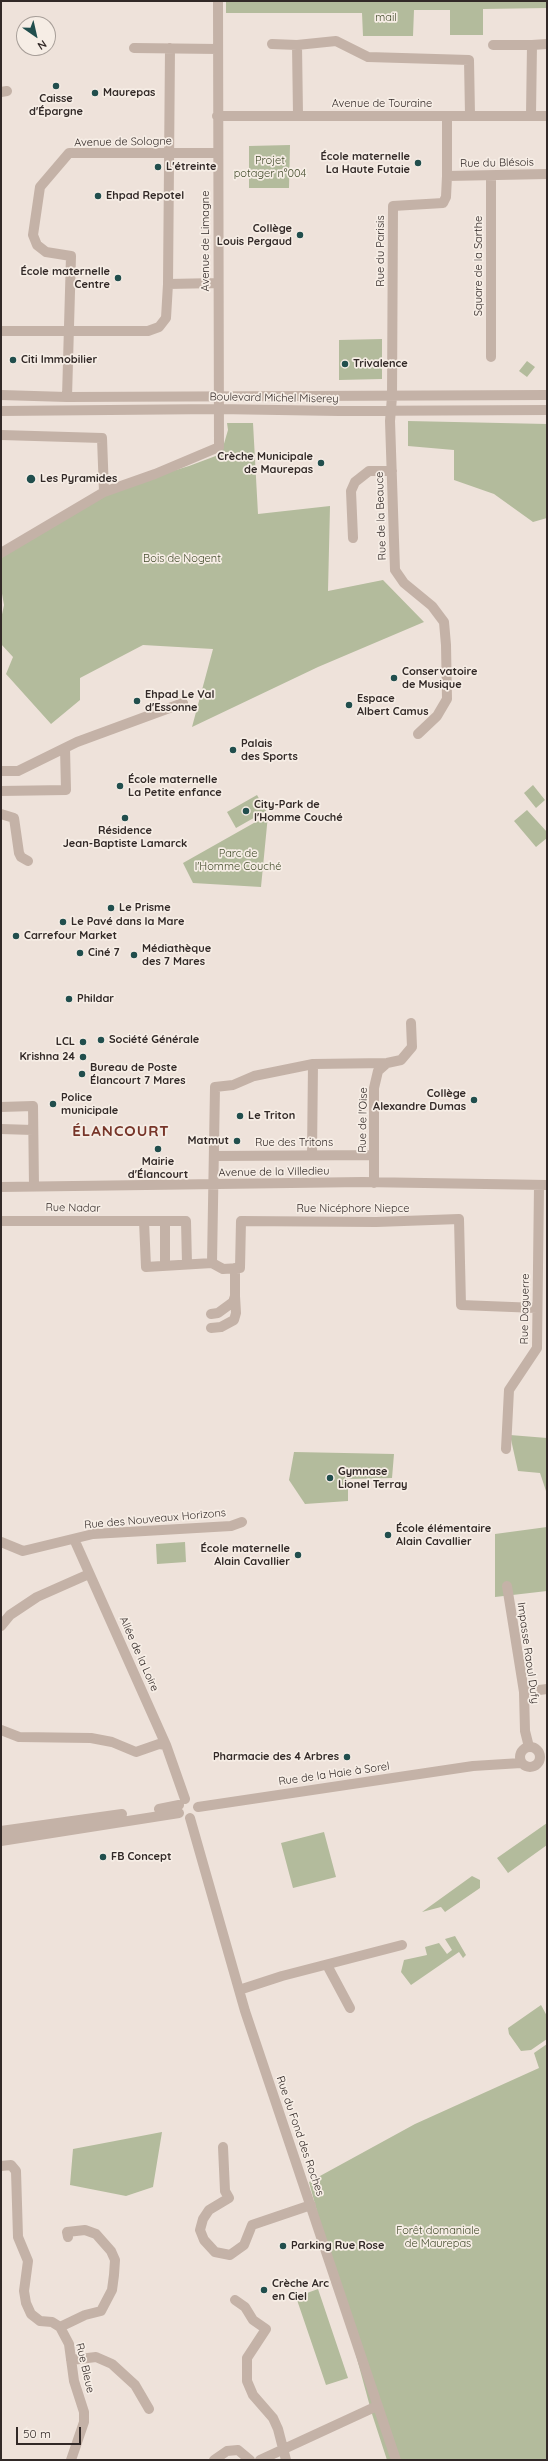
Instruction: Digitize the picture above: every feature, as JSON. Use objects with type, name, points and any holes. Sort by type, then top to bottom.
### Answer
[{"type":"street","name":"Avenue de Limagne","points":[[104,492],[155,474],[219,447],[217,283],[218,1]]},
{"type":"street","points":[[272,44],[297,45],[336,41],[368,57],[469,60],[470,115]]},
{"type":"street","points":[[493,45],[547,44]]},
{"type":"street","points":[[297,45],[298,116]]},
{"type":"street","points":[[531,116],[532,45]]},
{"type":"street","points":[[134,48],[218,49]]},
{"type":"street","points":[[1,331],[148,331],[159,327],[166,318],[170,153],[170,48]]},
{"type":"street","name":"Avenue de Touraine","points":[[217,116],[547,116]]},
{"type":"street","name":"Rue du Parisis","points":[[391,411],[393,206],[443,203],[447,176],[447,116]]},
{"type":"street","name":"Avenue de Sologne","points":[[67,397],[71,256],[46,252],[37,245],[33,235],[40,187],[69,153],[218,153]]},
{"type":"street","name":"Rue du Blésois","points":[[447,176],[547,174]]},
{"type":"street","name":"Square de la Sarthe","points":[[491,176],[491,357]]},
{"type":"street","points":[[168,284],[217,283]]},
{"type":"street","name":"Boulevard Michel Miserey","points":[[1,395],[218,398],[547,395]]},
{"type":"street","name":"Boulevard Michel Miserey","points":[[1,412],[218,408],[391,411],[547,410]]},
{"type":"street","name":"Rue de la Beauce","points":[[391,411],[395,570],[404,583],[432,606],[444,622],[446,645],[447,699],[437,716],[418,734]]},
{"type":"street","points":[[1,435],[102,438],[104,492],[1,553]]},
{"type":"street","points":[[353,538],[351,491],[355,482],[369,471],[392,471]]},
{"type":"street","points":[[1,771],[18,771],[66,748],[183,703]]},
{"type":"street","points":[[1,792],[66,790],[66,748]]},
{"type":"street","points":[[1,814],[14,818],[19,853],[21,857],[28,861]]},
{"type":"street","points":[[212,1264],[211,1199],[214,1185],[215,1087],[233,1085],[254,1076],[313,1064],[387,1063],[401,1060],[412,1047],[411,1023]]},
{"type":"street","name":"Rue de l'Oise","points":[[374,1183],[374,1088],[378,1071],[387,1063]]},
{"type":"street","points":[[312,1155],[313,1064]]},
{"type":"street","points":[[1,1107],[33,1106],[34,1186]]},
{"type":"street","points":[[1,1129],[33,1130]]},
{"type":"street","name":"Rue des Tritons","points":[[215,1156],[374,1155]]},
{"type":"street","name":"Avenue de la Villedieu","points":[[1,1187],[374,1183],[543,1186]]},
{"type":"street","name":"Rue Daguerre","points":[[506,1449],[509,1390],[538,1348],[537,1308],[543,1186]]},
{"type":"street","name":"Rue Nicéphore Niepce","points":[[235,1268],[240,1268],[241,1221],[376,1222],[459,1219],[461,1305],[537,1308]]},
{"type":"street","name":"Rue Nadar","points":[[1,1221],[186,1221],[187,1264]]},
{"type":"street","points":[[144,1221],[146,1267],[212,1264],[223,1269],[235,1268],[236,1312],[234,1320],[221,1327],[211,1328]]},
{"type":"street","points":[[165,1221],[165,1266]]},
{"type":"street","points":[[211,1314],[218,1313],[227,1308],[235,1296]]},
{"type":"street","name":"Rue des Nouveaux Horizons","points":[[1,1542],[23,1551],[93,1534],[231,1526],[242,1522]]},
{"type":"street","name":"Allée de la Loire","points":[[74,1539],[166,1745],[181,1806]]},
{"type":"street","points":[[1,1626],[10,1615],[37,1597],[89,1574]]},
{"type":"street","name":"Impasse Raoul Dufy","points":[[507,1586],[524,1692],[525,1731],[538,1750],[543,1761]]},
{"type":"street","points":[[524,1692],[547,1689]]},
{"type":"street","points":[[1,1730],[19,1737],[91,1738],[112,1742],[136,1752],[159,1744],[166,1745]]},
{"type":"street","name":"Rue de la Haie à Sorel","points":[[474,1766],[520,1753],[538,1750]]},
{"type":"street","points":[[520,1753],[521,1763]]},
{"type":"street","name":"Rue de la Haie à Sorel","points":[[198,1807],[474,1766],[521,1763],[530,1768],[543,1761]]},
{"type":"street","points":[[1,1841],[181,1806],[192,1799],[198,1807],[196,1815],[190,1818],[184,1818],[181,1806]]},
{"type":"street","points":[[1,1831],[181,1806]]},
{"type":"street","name":"Rue du Fond des Roches","points":[[190,1818],[239,1990],[396,2460]]},
{"type":"street","points":[[239,1990],[402,1945]]},
{"type":"street","points":[[327,1965],[350,2008]]},
{"type":"street","points":[[223,2147],[225,2191],[229,2198],[209,2210],[203,2220],[200,2230],[204,2240],[215,2252],[230,2255],[244,2245],[252,2225],[311,2205]]},
{"type":"street","points":[[1,2166],[12,2165],[16,2171],[18,2237],[28,2261],[24,2292],[26,2302],[31,2314],[40,2321],[52,2322],[60,2327],[85,2315],[100,2311],[112,2290],[114,2275],[115,2260],[111,2251],[96,2234],[85,2230],[67,2232],[68,2238]]},
{"type":"street","points":[[235,2300],[245,2307],[253,2320],[266,2328],[250,2350],[245,2369],[247,2381],[253,2395],[273,2418],[278,2429],[286,2460]]},
{"type":"street","name":"Rue Bleue","points":[[60,2327],[69,2344],[74,2382],[84,2412],[84,2422],[71,2460]]},
{"type":"street","points":[[71,2360],[96,2357],[112,2364],[135,2384],[149,2409]]},
{"type":"street","points":[[260,2460],[282,2448],[377,2406]]},
{"type":"street","points":[[214,2460],[227,2451],[238,2450],[250,2460]]},
{"type":"green space","name":"mail","points":[[226,1],[547,1],[547,8],[483,9],[483,35],[450,35],[450,10],[414,10],[413,36],[363,36],[362,13],[226,13]]},
{"type":"green space","name":"Projet potager n°004","points":[[290,145],[289,188],[249,188],[249,146]]},
{"type":"green space","points":[[382,339],[382,379],[339,380],[339,340]]},
{"type":"green space","points":[[527,361],[535,367],[527,377],[519,371]]},
{"type":"green space","points":[[408,421],[547,424],[547,518],[533,522],[494,494],[454,480],[454,450],[408,446]]},
{"type":"green space","name":"Bois de Nogent","points":[[227,423],[253,423],[258,514],[330,506],[328,591],[383,580],[424,622],[318,667],[192,727],[213,649],[143,645],[80,678],[80,700],[51,724],[6,674],[13,657],[1,644],[1,619],[4,605],[1,588],[1,558],[113,489],[189,466],[221,454],[228,430]]},
{"type":"green space","points":[[533,785],[545,800],[536,808],[524,793]]},
{"type":"green space","name":"City-Park de l'Homme Couché","points":[[257,795],[266,811],[236,828],[227,812]]},
{"type":"green space","points":[[527,810],[547,832],[547,838],[536,847],[514,821]]},
{"type":"green space","name":"Parc de l'Homme Couché","points":[[268,815],[261,887],[193,883],[183,863]]},
{"type":"green space","points":[[510,1435],[547,1438],[547,1494],[540,1473],[518,1471]]},
{"type":"green space","name":"Gymnase Lionel Terray","points":[[294,1452],[394,1454],[392,1478],[348,1479],[348,1501],[305,1504],[289,1480]]},
{"type":"green space","points":[[547,1527],[547,1591],[495,1597],[495,1534]]},
{"type":"green space","points":[[185,1542],[186,1562],[157,1564],[156,1544]]},
{"type":"green space","points":[[547,1823],[547,1845],[508,1873],[497,1858]]},
{"type":"green space","points":[[324,1832],[336,1877],[293,1888],[281,1843]]},
{"type":"green space","points":[[472,1876],[480,1880],[480,1888],[445,1912],[441,1907],[422,1912]]},
{"type":"green space","points":[[455,1936],[466,1955],[463,1958],[459,1952],[411,1985],[401,1972],[404,1960],[427,1955],[425,1947],[439,1943],[447,1954],[452,1950],[445,1939]]},
{"type":"green space","points":[[541,2005],[547,2016],[547,2039],[531,2050],[521,2051],[509,2034],[508,2028]]},
{"type":"green space","name":"Forêt domaniale de Maurepas","points":[[547,2044],[547,2460],[387,2460],[372,2414],[309,2182],[415,2124],[539,2068],[534,2053]]},
{"type":"green space","points":[[162,2132],[153,2187],[126,2196],[70,2185],[73,2149]]},
{"type":"green space","points":[[318,2289],[348,2378],[326,2385],[296,2297]]},
{"type":"place","name":"Caisse d'Épargne","points":[[56,86]]},
{"type":"place","name":"Maurepas","points":[[95,93]]},
{"type":"place","name":"École maternelle La Haute Futaie","points":[[418,163]]},
{"type":"place","name":"L'étreinte","points":[[158,167]]},
{"type":"place","name":"Ehpad Repotel","points":[[98,196]]},
{"type":"place","name":"Collège Louis Pergaud","points":[[300,235]]},
{"type":"place","name":"École maternelle Centre","points":[[118,278]]},
{"type":"place","name":"Citi Immobilier","points":[[13,360]]},
{"type":"place","name":"Trivalence","points":[[345,364]]},
{"type":"place","name":"Crèche Municipale de Maurepas","points":[[321,463]]},
{"type":"place","name":"Les Pyramides","points":[[31,479]]},
{"type":"place","name":"Conservatoire de Musique","points":[[394,678]]},
{"type":"place","name":"Ehpad Le Val d'Essonne","points":[[137,701]]},
{"type":"place","name":"Espace Albert Camus","points":[[349,705]]},
{"type":"place","name":"Palais des Sports","points":[[233,750]]},
{"type":"place","name":"École maternelle La Petite enfance","points":[[120,786]]},
{"type":"place","name":"City-Park de l'Homme Couché","points":[[246,811]]},
{"type":"place","name":"Résidence Jean-Baptiste Lamarck","points":[[125,818]]},
{"type":"place","name":"Le Prisme","points":[[111,908]]},
{"type":"place","name":"Le Pavé dans la Mare","points":[[63,922]]},
{"type":"place","name":"Carrefour Market","points":[[16,936]]},
{"type":"place","name":"Ciné 7","points":[[80,953]]},
{"type":"place","name":"Médiathèque des 7 Mares","points":[[134,955]]},
{"type":"place","name":"Phildar","points":[[69,999]]},
{"type":"place","name":"Société Générale","points":[[101,1040]]},
{"type":"place","name":"LCL","points":[[83,1042]]},
{"type":"place","name":"Krishna 24","points":[[83,1057]]},
{"type":"place","name":"Bureau de Poste Élancourt 7 Mares","points":[[82,1074]]},
{"type":"place","name":"Collège Alexandre Dumas","points":[[474,1100]]},
{"type":"place","name":"Police municipale","points":[[53,1104]]},
{"type":"place","name":"Le Triton","points":[[240,1116]]},
{"type":"place","name":"Matmut","points":[[237,1141]]},
{"type":"place","name":"Mairie d'Élancourt","points":[[158,1149]]},
{"type":"place","name":"Gymnase Lionel Terray","points":[[330,1478]]},
{"type":"place","name":"École élémentaire Alain Cavallier","points":[[388,1535]]},
{"type":"place","name":"École maternelle Alain Cavallier","points":[[298,1555]]},
{"type":"place","name":"Pharmacie des 4 Arbres","points":[[347,1757]]},
{"type":"place","name":"FB Concept","points":[[103,1857]]},
{"type":"place","name":"Parking Rue Rose","points":[[283,2246]]},
{"type":"place","name":"Crèche Arc en Ciel","points":[[264,2290]]},
{"type":"district","name":"ÉLANCOURT","points":[[121,1131]]}]
